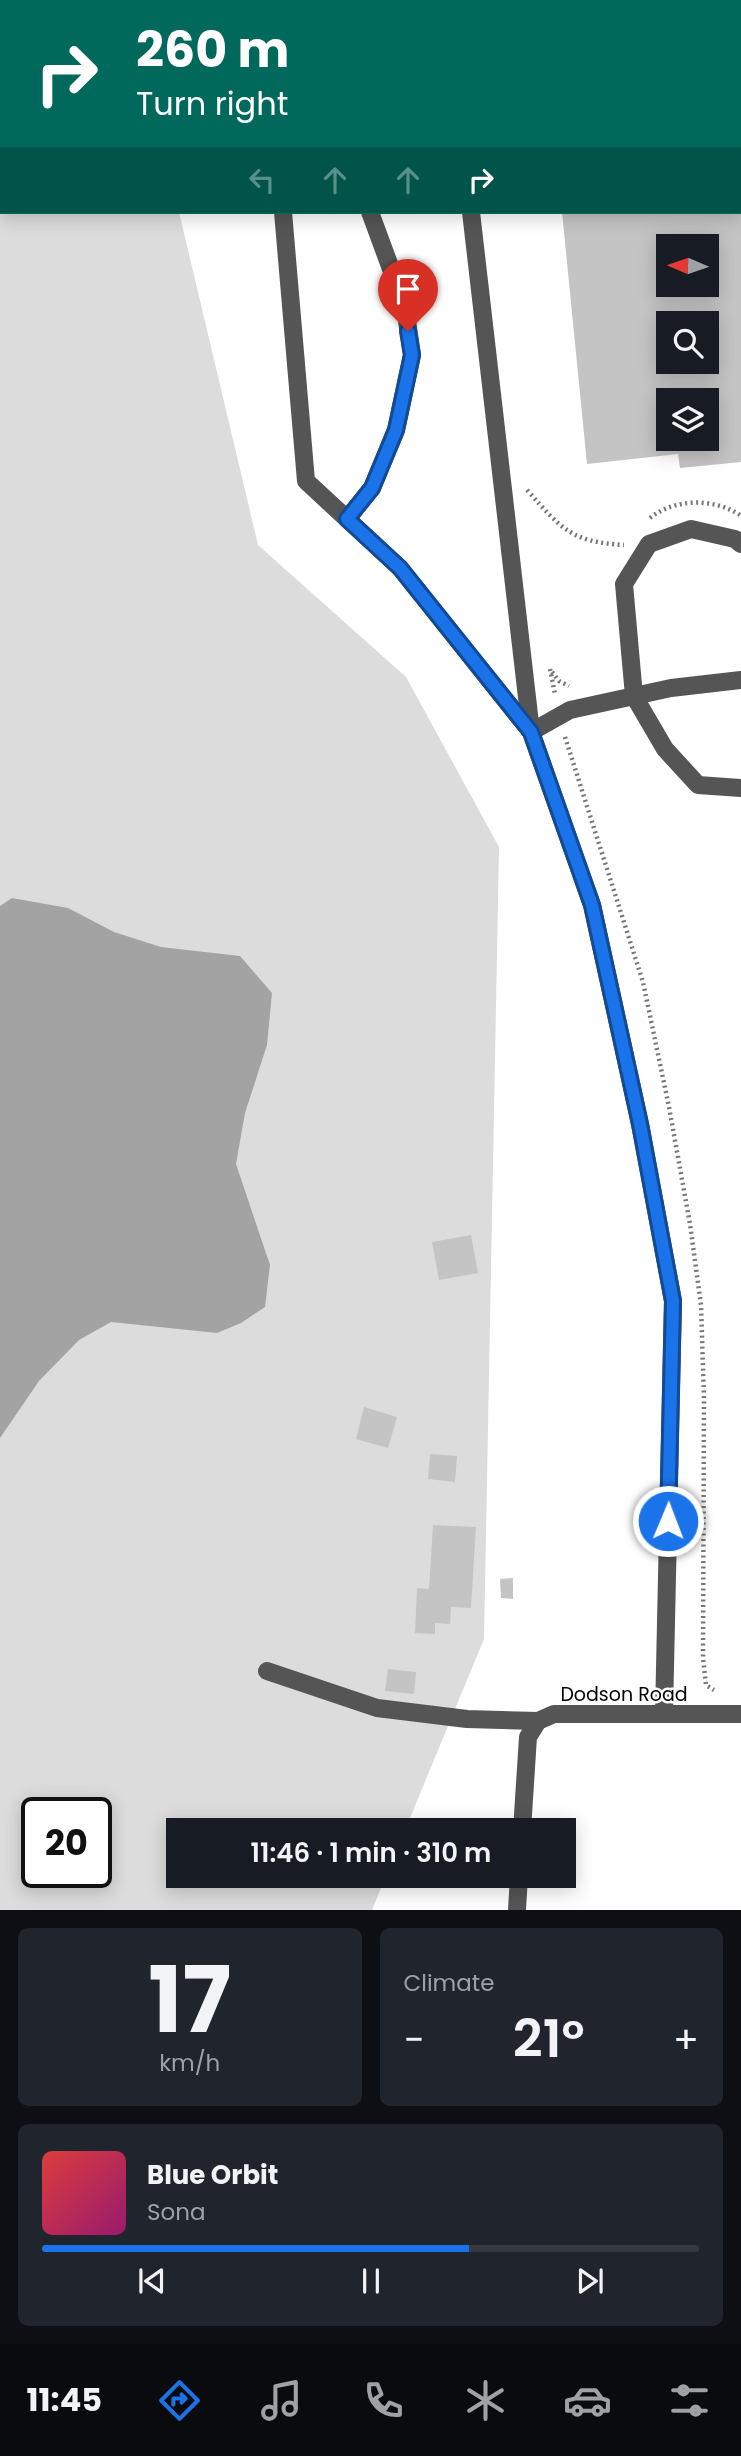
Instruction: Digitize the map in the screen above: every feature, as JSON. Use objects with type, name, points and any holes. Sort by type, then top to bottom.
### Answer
[{"type":"street","points":[[283,214],[306,481],[400,568],[531,732]]},
{"type":"street","points":[[347,519],[372,488],[396,430],[412,355],[405,307],[371,214]]},
{"type":"street","points":[[471,214],[531,732],[592,905],[640,1124],[673,1301],[664,1714]]},
{"type":"street","points":[[741,544],[735,539],[691,529],[649,544],[624,584],[634,696],[665,749],[698,785],[741,788]]},
{"type":"street","points":[[531,732],[570,710],[671,688],[741,680]]},
{"type":"street","points":[[267,1671],[377,1707],[467,1719],[538,1721]]},
{"type":"street","name":"Dodson Road","points":[[523,1818],[528,1737],[538,1721],[554,1714],[741,1714]]},
{"type":"street","points":[[517,1910],[518,1888]]},
{"type":"path","points":[[524,497],[522,485],[557,524],[578,537],[599,543],[625,545]]},
{"type":"path","points":[[644,523],[663,508],[684,503],[714,505],[741,516]]},
{"type":"path","points":[[621,551],[630,537]]},
{"type":"path","points":[[547,656],[550,669],[559,681],[572,688]]},
{"type":"shaded area","points":[[0,214],[179,214],[258,545],[406,677],[499,847],[484,1639],[410,1818],[166,1818],[166,1888],[381,1888],[372,1910],[0,1910]]},
{"type":"shaded area","points":[[12,898],[68,908],[114,932],[161,947],[240,956],[272,993],[267,1045],[245,1113],[236,1164],[270,1265],[265,1307],[241,1323],[217,1333],[111,1322],[79,1340],[39,1381],[0,1438],[0,906]]},
{"type":"building","points":[[562,214],[741,214],[741,462],[680,468],[678,454],[587,464]]},
{"type":"building","points":[[471,1235],[478,1273],[439,1280],[432,1242]]},
{"type":"building","points":[[364,1407],[397,1417],[388,1448],[356,1439]]},
{"type":"building","points":[[430,1454],[457,1456],[455,1482],[428,1479]]},
{"type":"building","points":[[433,1525],[476,1527],[471,1608],[451,1607],[450,1624],[435,1623],[435,1634],[415,1633],[417,1588],[429,1589]]},
{"type":"building","points":[[513,1578],[513,1599],[501,1598],[500,1579]]},
{"type":"building","points":[[388,1669],[416,1672],[414,1694],[385,1691]]},
{"type":"route","points":[[408,331],[412,355],[396,430],[372,488],[347,519],[400,568],[531,732],[592,905],[640,1124],[673,1301],[668,1521]]}]
